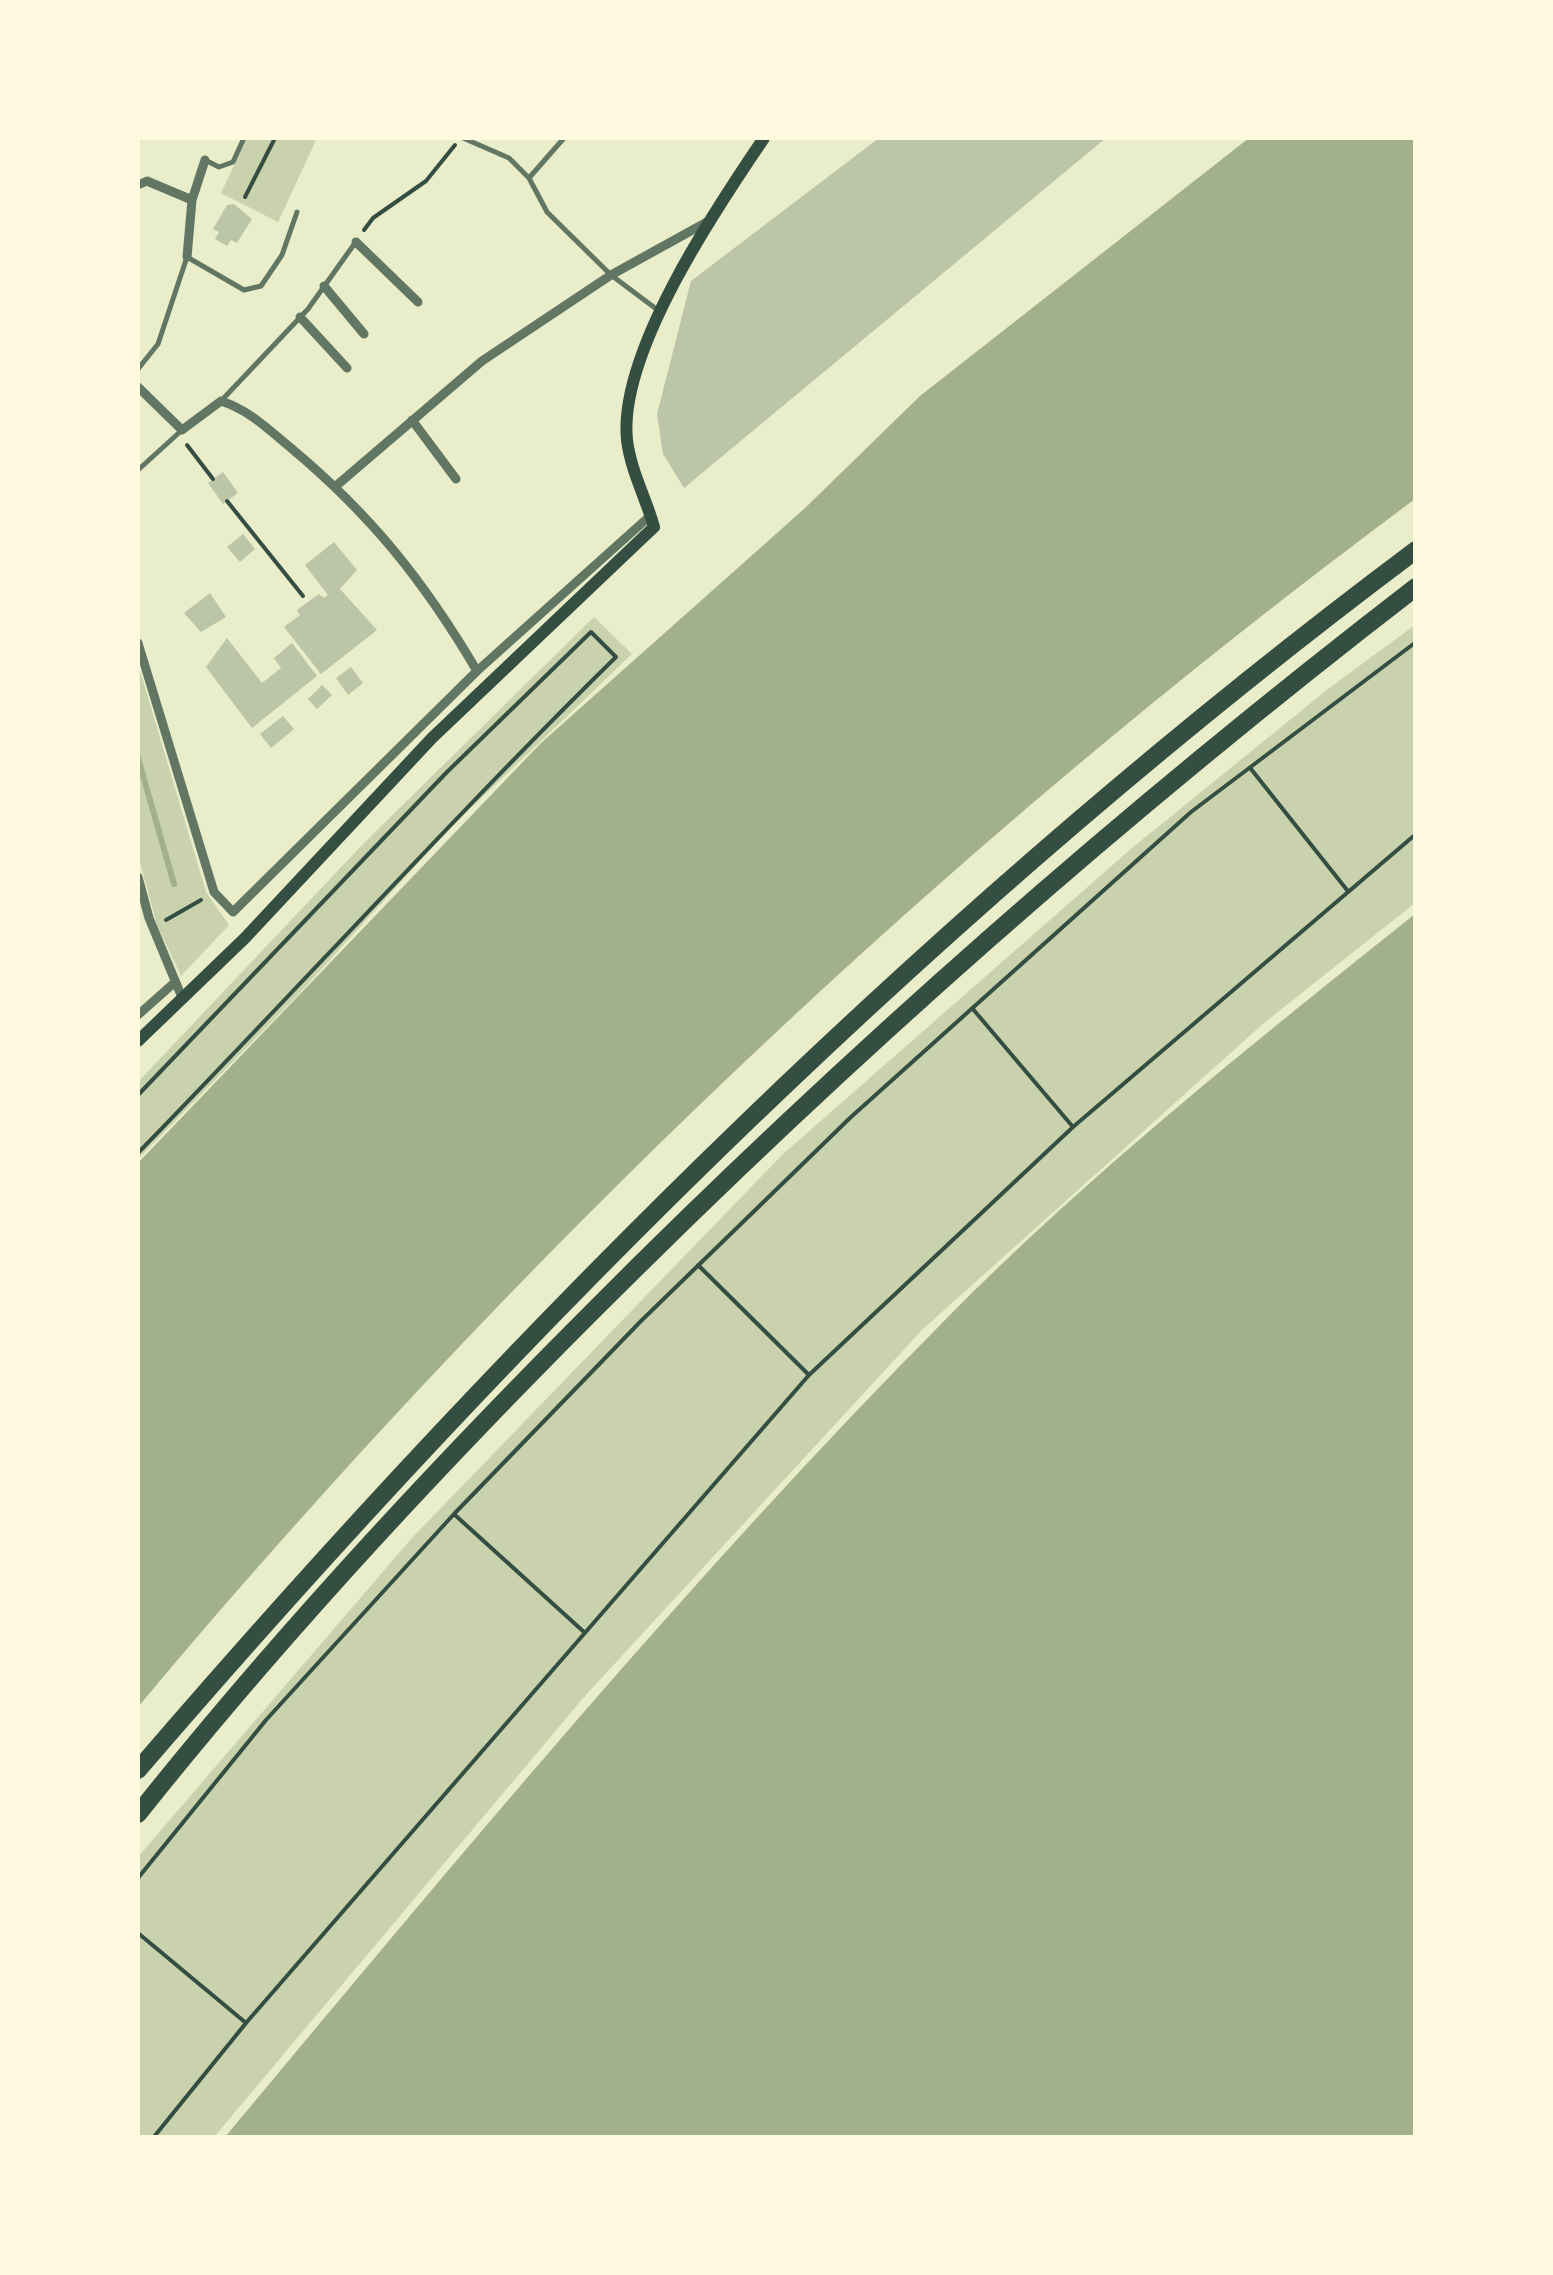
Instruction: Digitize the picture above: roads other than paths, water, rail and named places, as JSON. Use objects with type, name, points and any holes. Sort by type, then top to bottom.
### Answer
[{"type":"highway","points":[[138,1770],[387,1485],[498,1367],[724,1144],[1079,820],[1416,550]]},
{"type":"highway","points":[[138,1814],[407,1503],[745,1162],[1101,837],[1416,588]]},
{"type":"main road","points":[[138,1041],[177,989],[245,938],[405,766],[654,528],[638,489],[626,435],[639,370],[661,313],[707,222],[764,138]]},
{"type":"street","points":[[187,258],[192,200],[205,160]]},
{"type":"street","points":[[138,185],[147,181],[192,200]]},
{"type":"street","points":[[336,486],[482,362],[612,275],[707,222]]},
{"type":"street","points":[[356,242],[418,302]]},
{"type":"street","points":[[324,286],[364,334]]},
{"type":"street","points":[[300,317],[347,368]]},
{"type":"street","points":[[138,387],[180,432],[221,401],[244,408],[336,486],[414,570],[476,672]]},
{"type":"street","points":[[412,420],[456,478]]},
{"type":"street","points":[[138,643],[214,892],[233,912],[476,672],[651,515]]},
{"type":"street","points":[[392,754],[405,766]]},
{"type":"street","points":[[138,877],[177,989],[138,1015]]},
{"type":"lane","points":[[205,160],[220,167],[233,162],[244,138]]},
{"type":"lane","points":[[462,138],[510,158],[529,178],[547,212],[612,275],[661,313]]},
{"type":"lane","points":[[529,178],[564,138]]},
{"type":"lane","points":[[138,369],[158,344],[187,258],[244,290],[261,286],[282,255],[297,212]]},
{"type":"lane","points":[[221,401],[300,317],[356,242]]},
{"type":"lane","points":[[138,470],[180,432]]},
{"type":"waterway","points":[[138,758],[174,884]]}]
